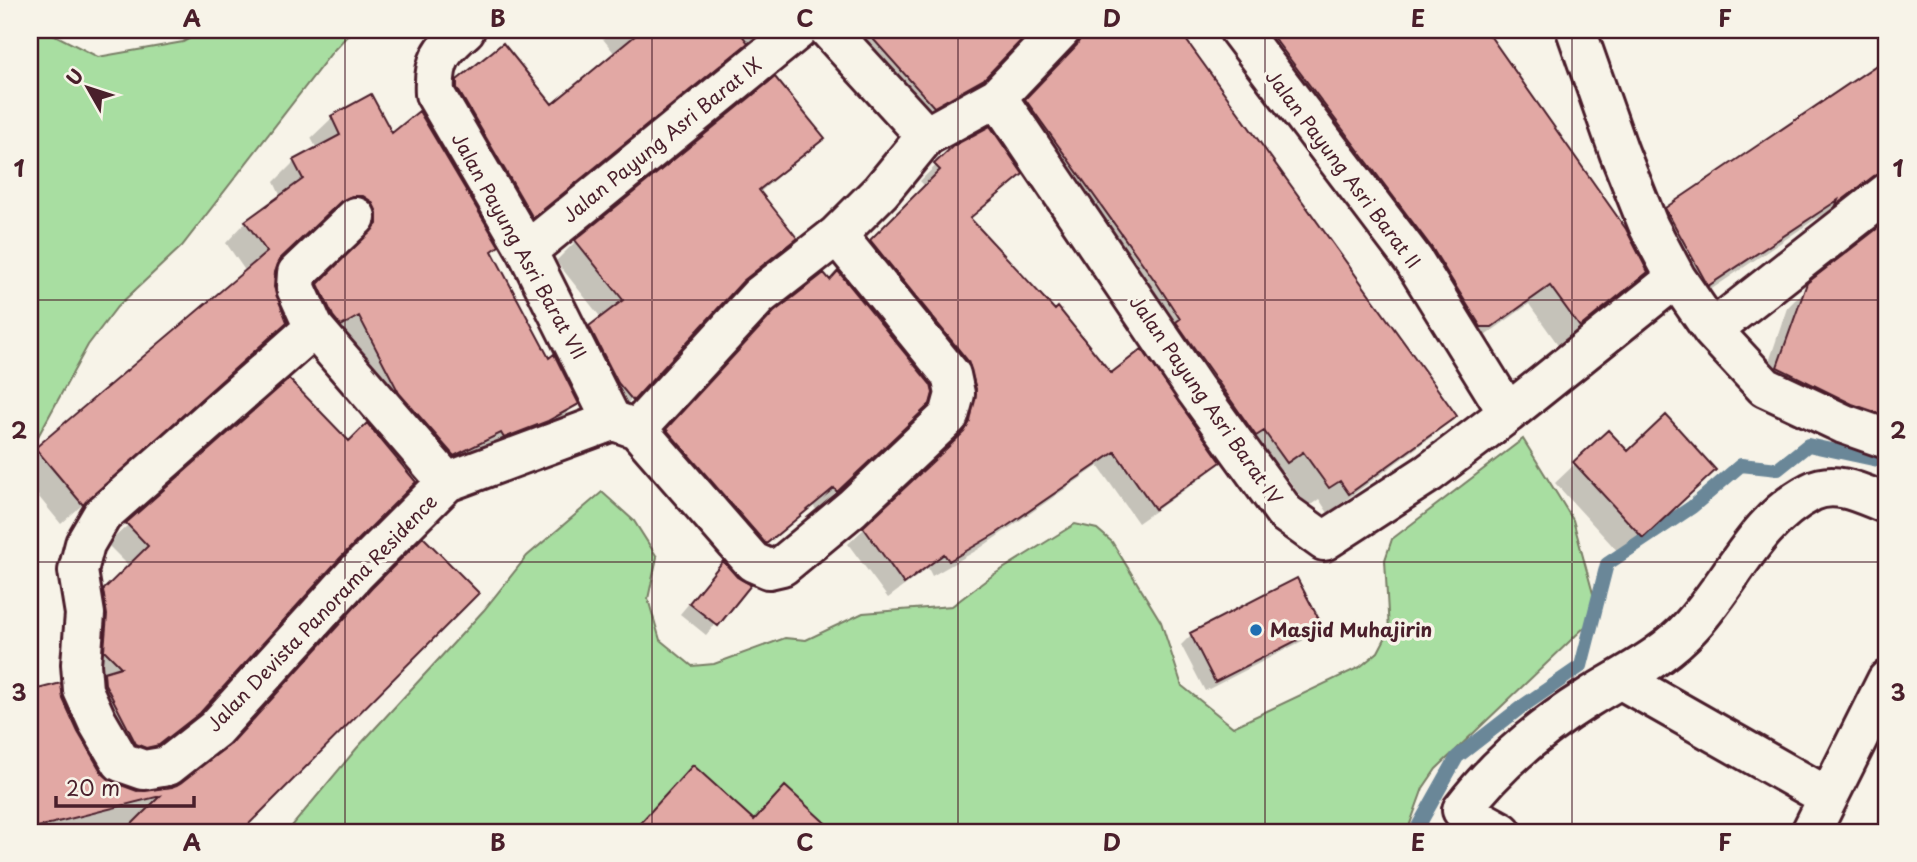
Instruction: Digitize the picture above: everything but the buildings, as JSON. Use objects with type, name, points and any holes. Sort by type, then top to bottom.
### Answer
[{"type":"street","name":"Jalan Payung Asri Barat VII","points":[[465,30],[446,46],[433,69],[435,93],[625,425],[753,562],[769,569],[782,566],[852,508],[949,416],[955,394],[951,375],[837,235]]},
{"type":"street","name":"Jalan Payung Asri Barat IX","points":[[527,251],[798,30]]},
{"type":"street","points":[[829,30],[926,136]]},
{"type":"street","points":[[625,425],[773,283],[837,235],[881,191],[926,136],[997,97],[1061,30]]},
{"type":"street","name":"Jalan Payung Asri Barat II","points":[[1239,30],[1414,261],[1508,413]]},
{"type":"street","points":[[1576,30],[1649,227],[1676,278],[1712,330],[1740,364],[1765,387],[1844,424],[1887,439]]},
{"type":"street","name":"Jalan Payung Asri Barat IV","points":[[997,97],[1195,389],[1285,513],[1324,541],[1429,473],[1508,413]]},
{"type":"street","points":[[1712,330],[1887,193]]},
{"type":"street","name":"Jalan Devista Panorama Residence","points":[[356,217],[298,273],[296,288],[314,328],[447,482]]},
{"type":"street","points":[[1508,413],[1676,278]]},
{"type":"street","name":"Jalan Devista Panorama Residence","points":[[314,328],[102,514],[85,544],[78,571],[85,614],[81,664],[83,690],[96,721],[121,762],[144,770],[168,766],[215,729],[356,573],[447,482],[625,425]]},
{"type":"street","points":[[1502,832],[1454,821],[1487,777],[1522,747],[1587,698],[1650,663],[1691,626],[1761,530],[1813,490],[1847,488],[1887,504]]},
{"type":"street","points":[[1620,679],[1828,797]]},
{"type":"street","points":[[1811,832],[1887,680]]},
{"type":"green space","points":[[30,30],[45,30],[98,57],[183,42],[205,30],[361,30],[349,34],[333,51],[182,246],[117,307],[88,345],[30,451]]},
{"type":"green space","points":[[1523,439],[1573,520],[1595,601],[1591,621],[1436,769],[1423,788],[1407,832],[287,832],[357,748],[484,610],[527,556],[602,492],[634,521],[657,557],[648,599],[660,640],[692,666],[714,664],[785,638],[806,640],[863,613],[952,606],[993,575],[1075,524],[1097,529],[1112,542],[1161,622],[1182,686],[1233,727],[1360,667],[1378,652],[1389,631],[1385,560],[1392,539]]},
{"type":"waterway","points":[[1415,832],[1457,757],[1520,708],[1581,666],[1607,564],[1692,507],[1741,465],[1778,469],[1808,445],[1887,462]]},
{"type":"place","name":"Masjid Muhajirin","points":[[1256,630]]}]
